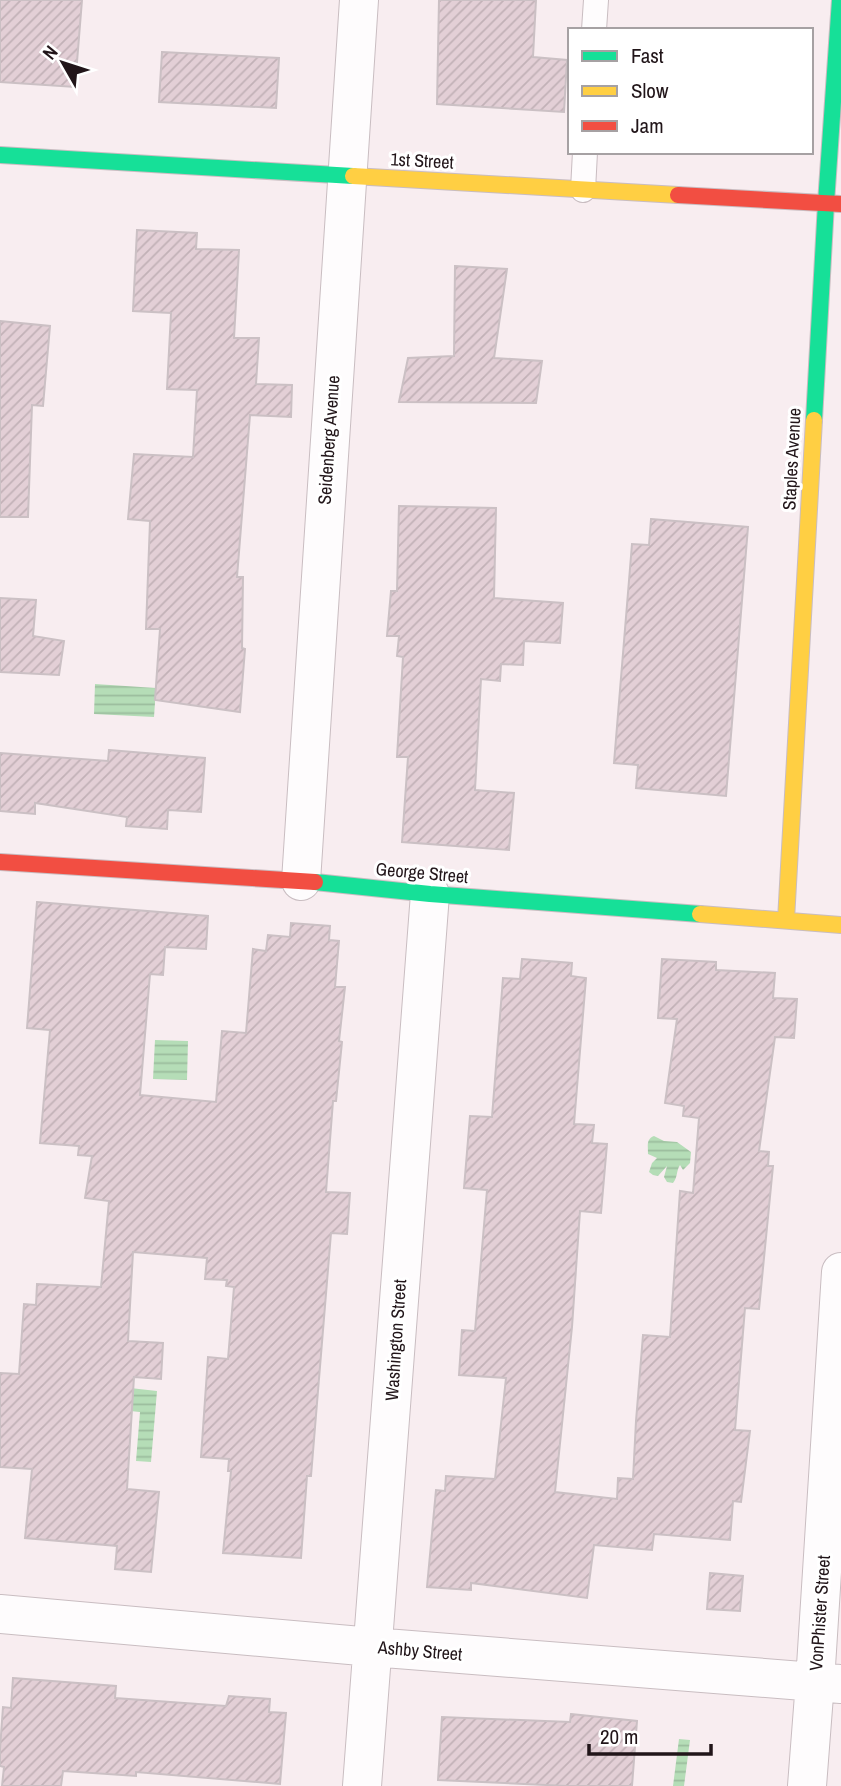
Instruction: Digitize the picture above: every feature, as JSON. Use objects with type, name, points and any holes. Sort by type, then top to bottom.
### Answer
[{"type":"street","name":"Seidenberg Avenue","points":[[301,881],[359,0]]},
{"type":"street","name":"Staples Avenue","points":[[786,920],[833,203],[840,0]]},
{"type":"street","name":"1st Street","points":[[0,155],[833,203]]},
{"type":"street","name":"George Street","points":[[0,862],[301,881],[430,894],[841,925]]},
{"type":"street","name":"Washington Street","points":[[362,1786],[430,894]]},
{"type":"street","name":"VonPhister Street","points":[[807,1786],[828,1683],[841,1272]]},
{"type":"street","name":"Ashby Street","points":[[0,1614],[828,1683]]},
{"type":"lane","points":[[594,28],[596,0]]},
{"type":"lane","points":[[583,190],[585,154]]},
{"type":"shaded area","points":[[95,684],[156,688],[154,717],[94,714]]},
{"type":"shaded area","points":[[155,1040],[188,1041],[187,1080],[153,1079]]},
{"type":"shaded area","points":[[654,1136],[664,1141],[677,1142],[691,1152],[690,1163],[683,1170],[680,1165],[673,1183],[667,1182],[664,1177],[667,1166],[658,1176],[649,1172],[657,1158],[648,1154],[649,1141]]},
{"type":"shaded area","points":[[130,1388],[157,1391],[151,1462],[136,1461],[140,1412],[121,1410]]},
{"type":"shaded area","points":[[679,1739],[690,1740],[684,1786],[673,1786]]},
{"type":"building","points":[[0,0],[82,0],[75,87],[0,82]]},
{"type":"building","points":[[439,0],[536,0],[533,57],[567,60],[564,112],[437,104]]},
{"type":"building","points":[[162,52],[279,58],[276,108],[159,102]]},
{"type":"building","points":[[137,230],[197,233],[196,249],[239,250],[234,338],[259,338],[256,384],[292,385],[291,417],[250,415],[237,577],[243,577],[242,648],[245,649],[240,712],[155,700],[160,629],[146,629],[150,521],[128,519],[134,454],[193,457],[197,390],[167,389],[171,313],[133,311]]},
{"type":"building","points":[[455,266],[507,269],[494,358],[542,361],[536,403],[399,402],[408,358],[454,356]]},
{"type":"building","points":[[0,321],[50,326],[43,406],[32,405],[28,517],[0,517]]},
{"type":"building","points":[[399,506],[496,508],[494,598],[563,603],[560,643],[524,641],[523,665],[501,664],[500,681],[481,679],[475,790],[514,793],[509,850],[402,842],[408,757],[397,757],[403,657],[397,656],[399,636],[387,636],[391,591],[397,591]]},
{"type":"building","points":[[651,519],[748,527],[726,796],[636,788],[638,765],[614,763],[632,544],[649,545]]},
{"type":"building","points":[[0,598],[36,600],[33,636],[64,641],[59,675],[0,672]]},
{"type":"building","points":[[109,750],[205,758],[201,812],[168,810],[167,829],[126,826],[127,817],[35,803],[35,814],[0,811],[0,753],[108,761]]},
{"type":"building","points":[[37,902],[208,916],[206,949],[165,947],[163,975],[150,974],[140,1095],[216,1102],[222,1031],[246,1033],[253,949],[266,951],[268,935],[290,937],[291,923],[330,926],[329,940],[339,941],[335,987],[345,987],[326,1192],[350,1193],[347,1234],[331,1233],[311,1476],[307,1476],[301,1558],[223,1553],[231,1471],[228,1471],[229,1459],[201,1457],[208,1357],[228,1359],[234,1287],[226,1286],[227,1280],[205,1279],[207,1258],[133,1252],[128,1341],[163,1343],[161,1379],[134,1377],[127,1489],[159,1492],[151,1572],[115,1569],[117,1546],[25,1538],[32,1469],[0,1467],[0,1373],[19,1374],[24,1304],[36,1305],[37,1284],[101,1287],[109,1201],[85,1198],[92,1156],[78,1155],[79,1146],[40,1143],[50,1030],[27,1028]]},
{"type":"building","points":[[522,959],[572,963],[571,976],[586,978],[574,1124],[594,1125],[592,1143],[607,1144],[601,1213],[580,1211],[572,1327],[555,1492],[617,1499],[618,1478],[633,1479],[643,1335],[670,1337],[680,1191],[693,1193],[699,1118],[683,1116],[684,1106],[665,1103],[677,1019],[658,1018],[662,959],[716,962],[716,970],[775,973],[773,998],[797,999],[794,1038],[775,1037],[759,1151],[769,1152],[768,1166],[773,1166],[759,1309],[745,1308],[735,1430],[750,1431],[741,1502],[733,1501],[730,1540],[654,1534],[652,1550],[594,1545],[587,1598],[471,1583],[471,1590],[427,1587],[436,1490],[445,1491],[446,1476],[495,1479],[506,1378],[459,1375],[462,1330],[475,1331],[487,1190],[464,1188],[470,1116],[492,1117],[503,978],[520,979]]},
{"type":"building","points":[[710,1573],[743,1576],[740,1611],[707,1609]]},
{"type":"building","points":[[13,1678],[116,1686],[115,1698],[226,1706],[229,1696],[270,1699],[269,1712],[286,1713],[280,1784],[136,1772],[136,1776],[63,1771],[61,1786],[2,1786],[4,1767],[0,1766],[0,1749],[3,1707],[11,1708]]},
{"type":"building","points":[[571,1714],[637,1721],[632,1786],[438,1780],[442,1717],[570,1722]]},
{"type":"traffic: fast","points":[[814,420],[840,0]]},
{"type":"traffic: fast","points":[[0,155],[353,176]]},
{"type":"traffic: fast","points":[[315,882],[430,894],[700,914]]},
{"type":"traffic: slow","points":[[353,176],[678,195]]},
{"type":"traffic: slow","points":[[786,920],[814,420]]},
{"type":"traffic: slow","points":[[700,914],[841,925]]},
{"type":"traffic: jam","points":[[678,195],[841,204]]},
{"type":"traffic: jam","points":[[0,862],[315,882]]}]
